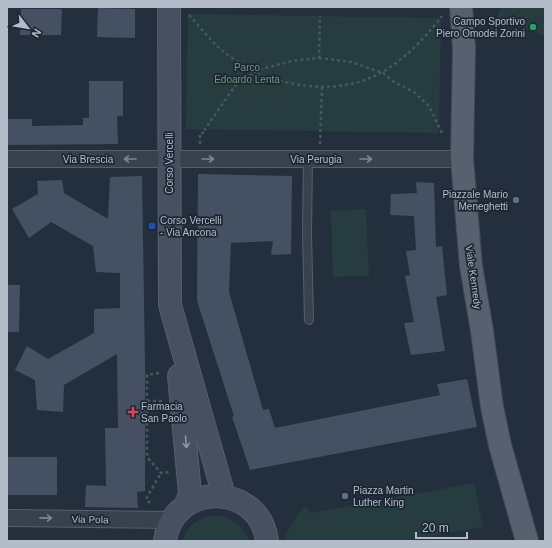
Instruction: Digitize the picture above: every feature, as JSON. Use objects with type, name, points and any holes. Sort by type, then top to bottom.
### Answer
[{"type":"main road","name":"Viale Kennedy","points":[[462,7],[464,48],[462,159],[471,266],[482,331],[492,407],[500,445],[527,541]]},
{"type":"main road","name":"Corso Vercelli","points":[[179,11],[169,159],[170,305],[224,496]]},
{"type":"main road","name":"Corso Vercelli","points":[[164,541],[166,532],[190,494],[174,319]]},
{"type":"main road","points":[[179,512],[202,497],[224,496],[236,500],[251,509],[262,523],[267,541]]},
{"type":"street","name":"Via Brescia","points":[[7,159],[169,159]]},
{"type":"street","name":"Via Perugia","points":[[169,159],[462,159]]},
{"type":"street","name":"Via Pola","points":[[7,518],[179,512]]},
{"type":"lane","points":[[309,320],[307,233],[314,158]]},
{"type":"path","points":[[179,11],[225,52],[256,72],[289,83],[322,88],[366,80],[383,73],[423,40],[441,18]]},
{"type":"path","points":[[319,58],[320,16]]},
{"type":"path","points":[[205,130],[235,86],[258,70],[285,62],[319,58],[351,62],[383,73],[394,82],[414,92],[429,106],[439,126]]},
{"type":"path","points":[[314,158],[322,88]]},
{"type":"path","points":[[159,373],[147,375],[147,457],[161,473]]},
{"type":"path","points":[[147,401],[163,401]]},
{"type":"path","points":[[161,473],[174,472]]},
{"type":"path","points":[[151,504],[146,499],[161,473]]},
{"type":"green space","name":"Campo Sportivo Piero Omodei Zorini","points":[[501,7],[545,7],[545,36],[497,18]]},
{"type":"green space","name":"Parco Edoardo Lenta","points":[[188,14],[441,18],[439,133],[186,129]]},
{"type":"green space","points":[[366,209],[369,276],[333,277],[331,211]]},
{"type":"green space","points":[[474,483],[483,527],[405,541],[284,541],[288,529],[303,508],[307,506],[310,513]]},
{"type":"green space","points":[[216,515],[232,520],[236,523],[249,541],[182,541],[191,526],[199,520]]},
{"type":"building","points":[[98,8],[135,9],[135,38],[97,37]]},
{"type":"building","points":[[21,9],[62,9],[61,35],[20,35]]},
{"type":"building","points":[[89,81],[123,81],[123,116],[117,116],[118,144],[7,145],[7,119],[32,119],[32,126],[83,125],[83,118],[89,118]]},
{"type":"building","points":[[198,174],[292,176],[291,254],[271,255],[273,241],[231,243],[229,292],[263,410],[269,409],[275,428],[440,395],[437,384],[467,379],[477,427],[250,470],[232,417],[234,416],[197,301]]},
{"type":"building","points":[[142,176],[145,491],[137,492],[138,508],[85,507],[86,485],[106,486],[105,428],[118,428],[117,354],[64,385],[63,412],[37,410],[35,380],[15,370],[27,346],[48,359],[94,333],[94,309],[120,308],[120,273],[96,272],[93,246],[51,222],[29,238],[12,209],[38,194],[37,181],[62,180],[64,193],[108,219],[110,177]]},
{"type":"building","points":[[416,182],[434,183],[436,247],[442,246],[447,295],[436,297],[445,351],[411,355],[404,323],[414,322],[405,276],[410,275],[406,251],[416,250],[414,216],[390,215],[391,194],[417,193]]},
{"type":"building","points":[[7,285],[20,285],[19,332],[7,332]]},
{"type":"building","points":[[8,457],[57,457],[57,495],[8,495]]},
{"type":"place","name":"Campo Sportivo Piero Omodei Zorini","points":[[533,27]]},
{"type":"place","name":"Piazzale Mario Meneghetti","points":[[516,200]]},
{"type":"place","name":"Corso Vercelli - Via Ancona","points":[[152,226]]},
{"type":"place","name":"Farmacia San Paolo","points":[[133,412]]},
{"type":"place","name":"Piazza Martin Luther King","points":[[345,496]]}]
